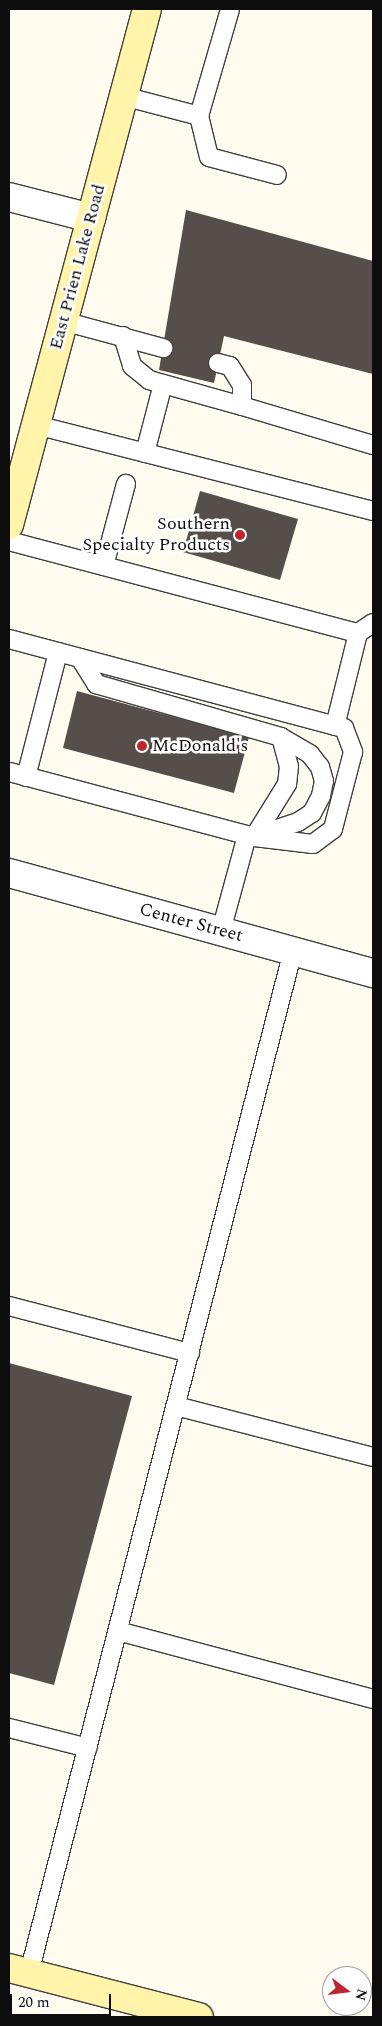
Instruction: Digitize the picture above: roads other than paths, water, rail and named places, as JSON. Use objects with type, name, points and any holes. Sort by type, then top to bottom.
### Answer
[{"type":"street","name":"East Prien Lake Road","points":[[9,525],[147,9]]},
{"type":"street","points":[[9,197],[91,218]]},
{"type":"street","name":"Center Street","points":[[9,873],[373,973]]},
{"type":"street","points":[[19,1971],[146,2011],[199,2017]]},
{"type":"lane","points":[[230,9],[200,116],[209,157],[277,175]]},
{"type":"lane","points":[[123,96],[200,116]]},
{"type":"lane","points":[[64,321],[163,348]]},
{"type":"lane","points":[[123,336],[132,366],[149,380],[373,445]]},
{"type":"lane","points":[[218,363],[230,366],[242,385],[242,406]]},
{"type":"lane","points":[[146,453],[163,384]]},
{"type":"lane","points":[[36,425],[373,511]]},
{"type":"lane","points":[[104,566],[126,484]]},
{"type":"lane","points":[[9,541],[358,633]]},
{"type":"lane","points":[[335,726],[358,633],[373,623]]},
{"type":"lane","points":[[9,638],[344,728],[353,752],[333,829],[313,844],[250,836],[9,772]]},
{"type":"lane","points":[[26,777],[58,652]]},
{"type":"lane","points":[[80,658],[96,684],[281,737],[310,754],[320,767],[324,781],[322,796],[312,813],[298,822],[250,836]]},
{"type":"lane","points":[[221,931],[250,836],[287,784],[289,766],[281,737]]},
{"type":"lane","points":[[19,1971],[88,1748],[294,951]]},
{"type":"lane","points":[[9,1306],[190,1353]]},
{"type":"lane","points":[[176,1406],[373,1457]]},
{"type":"lane","points":[[118,1632],[373,1698]]},
{"type":"lane","points":[[9,1728],[88,1748]]},
{"type":"place","name":"Southern Specialty Products","points":[[240,535]]},
{"type":"place","name":"McDonald's","points":[[142,746]]}]
